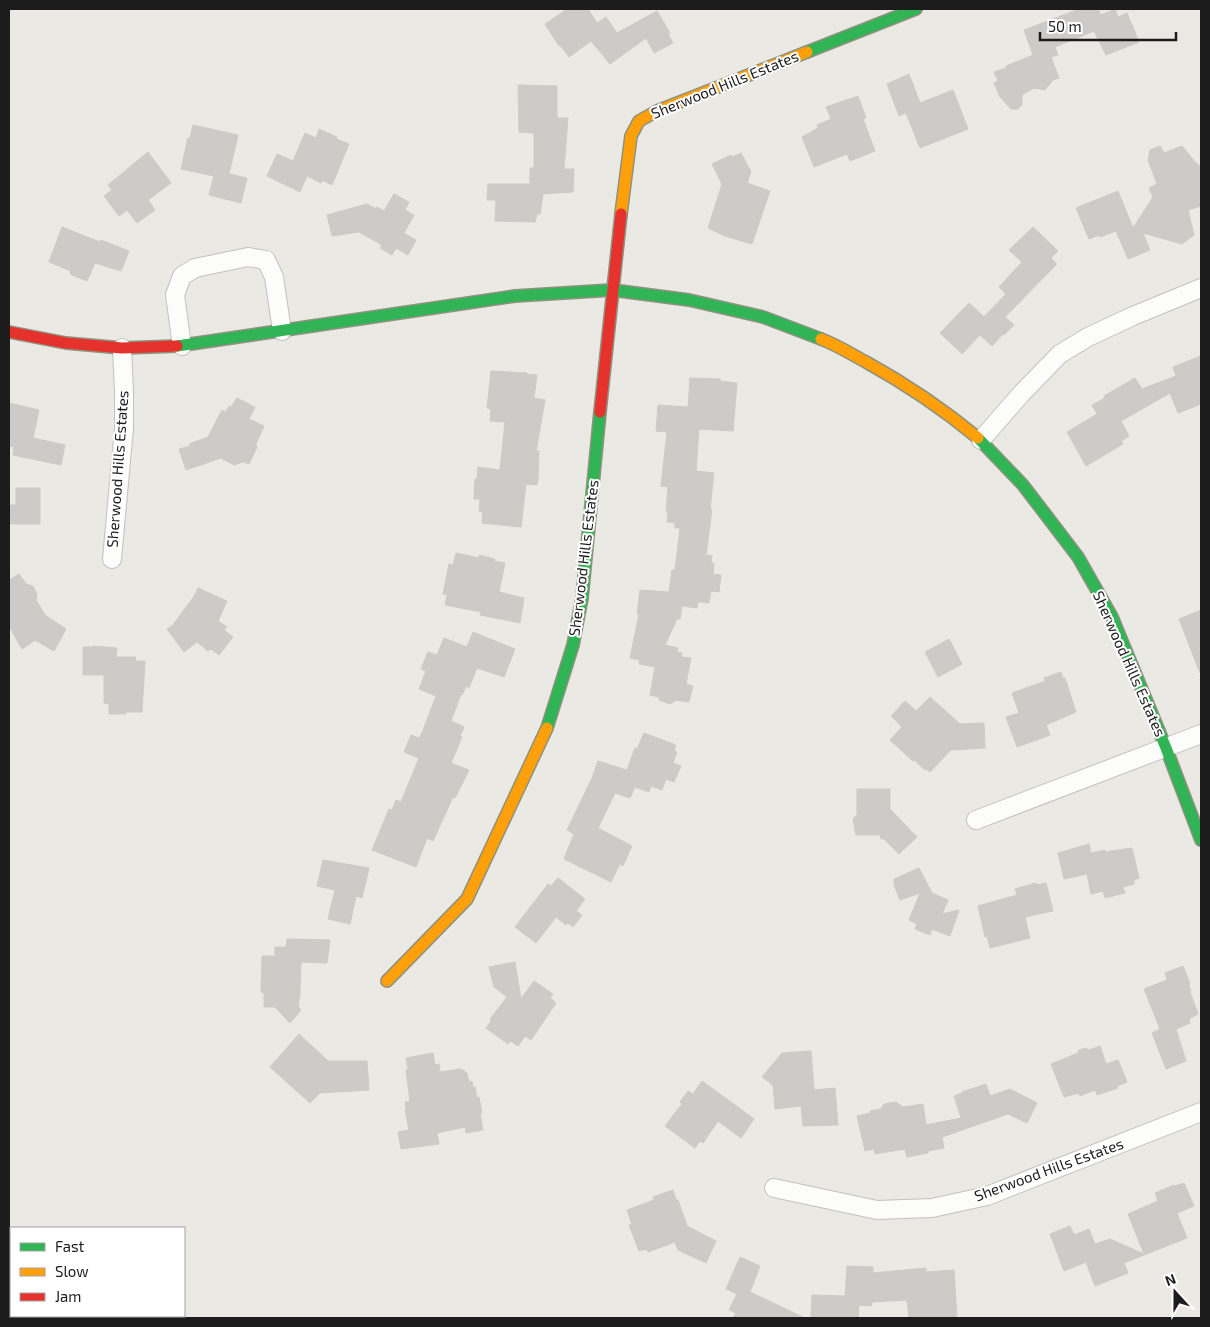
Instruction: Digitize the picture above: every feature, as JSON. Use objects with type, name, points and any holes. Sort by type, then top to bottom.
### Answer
[{"type":"street","name":"Sherwood Hills Estates","points":[[387,981],[467,900],[547,727],[573,645],[582,598],[612,290],[631,136],[639,121],[667,107],[916,9]]},
{"type":"street","points":[[182,346],[175,295],[182,276],[195,268],[248,257],[266,260],[274,276],[282,330]]},
{"type":"street","points":[[981,440],[1022,393],[1060,354],[1088,337],[1132,316],[1201,288]]},
{"type":"street","name":"Sherwood Hills Estates","points":[[9,332],[66,343],[122,348],[182,346],[515,296],[612,290],[689,300],[753,315],[834,344],[881,370],[947,412],[981,440],[1023,485],[1078,557],[1112,617],[1166,748],[1201,840]]},
{"type":"street","name":"Sherwood Hills Estates","points":[[112,559],[124,428],[122,348]]},
{"type":"street","name":"Sherwood Hills Estates","points":[[976,820],[1201,734]]},
{"type":"street","name":"Sherwood Hills Estates","points":[[774,1188],[877,1210],[932,1208],[986,1196],[1201,1112]]},
{"type":"building","points":[[567,9],[588,9],[597,23],[606,17],[617,33],[657,11],[670,33],[668,34],[673,43],[654,53],[646,38],[610,64],[591,41],[569,57],[559,46],[545,24]]},
{"type":"building","points":[[1079,9],[1098,9],[1101,15],[1115,9],[1118,17],[1127,13],[1139,42],[1106,55],[1094,31],[1055,47],[1058,55],[1051,57],[1059,78],[1053,80],[1045,90],[1034,88],[1022,95],[1022,105],[1018,109],[1011,109],[1000,97],[994,83],[998,81],[994,72],[1033,55],[1024,30]]},
{"type":"building","points":[[909,74],[920,103],[953,90],[968,129],[920,148],[906,113],[899,116],[887,84]]},
{"type":"building","points":[[518,85],[557,86],[557,118],[568,118],[564,169],[574,169],[573,192],[543,194],[540,214],[537,214],[535,222],[495,221],[496,200],[487,200],[488,184],[530,184],[530,168],[534,168],[534,133],[519,132]]},
{"type":"building","points":[[858,96],[866,118],[863,119],[875,151],[850,161],[847,154],[814,167],[802,137],[818,128],[817,125],[831,119],[826,107]]},
{"type":"building","points":[[193,125],[238,135],[229,174],[247,178],[241,203],[209,195],[214,176],[181,169]]},
{"type":"building","points":[[319,129],[349,144],[332,185],[322,180],[321,183],[307,176],[300,192],[267,176],[277,154],[293,161],[305,133],[316,138]]},
{"type":"building","points":[[1160,146],[1164,153],[1182,146],[1201,167],[1201,206],[1188,210],[1194,235],[1182,244],[1143,233],[1150,250],[1128,259],[1116,231],[1089,239],[1076,208],[1118,191],[1133,228],[1153,197],[1149,188],[1157,184],[1148,160],[1150,150]]},
{"type":"building","points":[[148,152],[171,183],[148,200],[155,210],[137,223],[127,210],[119,216],[104,196],[112,190],[108,185]]},
{"type":"building","points":[[741,153],[751,172],[747,183],[770,191],[752,244],[725,236],[708,228],[722,184],[712,164],[731,155],[732,157]]},
{"type":"building","points":[[394,194],[409,202],[405,210],[414,215],[404,233],[416,240],[408,255],[396,248],[392,255],[380,248],[382,245],[359,232],[332,236],[327,215],[367,204],[384,211]]},
{"type":"building","points":[[62,227],[129,251],[121,271],[95,263],[87,281],[70,274],[71,271],[49,262]]},
{"type":"building","points":[[1033,227],[1058,251],[1051,258],[1057,264],[1005,317],[1014,325],[1004,335],[992,346],[980,335],[962,354],[940,333],[969,303],[984,317],[1006,294],[999,287],[1022,262],[1009,250]]},
{"type":"building","points":[[1201,356],[1201,404],[1178,413],[1170,393],[1121,421],[1129,436],[1121,441],[1123,444],[1086,466],[1067,432],[1097,414],[1092,405],[1135,378],[1142,389],[1176,376],[1173,367]]},
{"type":"building","points":[[491,371],[537,375],[534,398],[545,400],[536,451],[539,451],[537,485],[526,484],[521,527],[482,523],[483,512],[479,511],[480,499],[474,499],[478,467],[500,470],[505,422],[490,421],[491,409],[487,408]]},
{"type":"building","points":[[690,378],[720,379],[720,381],[737,383],[733,431],[699,429],[696,471],[714,473],[710,509],[712,509],[706,555],[712,556],[711,563],[714,563],[713,574],[721,575],[719,592],[711,591],[709,603],[698,602],[697,608],[682,606],[680,619],[677,619],[665,645],[678,648],[677,652],[682,653],[681,657],[691,658],[686,684],[693,686],[689,702],[676,700],[670,704],[659,700],[659,697],[650,695],[655,667],[639,664],[640,660],[630,658],[639,614],[637,614],[640,590],[669,592],[672,570],[675,570],[680,528],[675,528],[675,523],[667,522],[668,487],[661,486],[667,432],[656,431],[658,405],[688,407]]},
{"type":"building","points":[[237,398],[255,407],[249,419],[264,426],[249,464],[243,462],[234,465],[221,458],[186,470],[179,449],[208,437],[222,410],[226,412]]},
{"type":"building","points":[[9,403],[39,410],[33,438],[65,445],[61,465],[13,455],[14,447],[9,446]]},
{"type":"building","points":[[16,488],[40,488],[40,524],[9,524],[9,505],[16,505]]},
{"type":"building","points":[[456,553],[479,558],[479,555],[505,563],[499,592],[524,598],[520,623],[480,615],[481,612],[445,605],[447,595],[443,594],[449,564],[453,565]]},
{"type":"building","points":[[19,574],[26,584],[33,586],[37,594],[36,600],[45,615],[66,629],[54,651],[35,640],[22,649],[9,626],[9,580]]},
{"type":"building","points":[[198,588],[227,601],[218,621],[227,627],[224,630],[233,637],[219,655],[211,649],[208,651],[197,642],[184,652],[167,629],[172,626]]},
{"type":"building","points":[[1201,610],[1201,673],[1200,673],[1179,619]]},
{"type":"building","points":[[473,632],[515,649],[504,677],[477,668],[469,688],[466,686],[461,694],[451,721],[464,727],[460,736],[462,737],[451,763],[469,770],[455,798],[453,797],[433,841],[427,838],[416,867],[372,850],[389,809],[392,810],[396,800],[401,802],[419,758],[404,752],[411,735],[419,738],[422,733],[436,696],[419,689],[426,671],[421,669],[428,652],[437,655],[444,638],[467,647]]},
{"type":"building","points":[[949,639],[962,664],[938,677],[925,652]]},
{"type":"building","points":[[83,647],[117,648],[116,657],[136,657],[135,661],[145,661],[142,712],[109,714],[109,704],[104,703],[104,675],[83,675]]},
{"type":"building","points":[[1061,672],[1063,679],[1065,678],[1076,712],[1046,725],[1050,735],[1017,747],[1006,717],[1019,713],[1012,693],[1045,681],[1044,678]]},
{"type":"building","points":[[930,697],[960,724],[984,723],[985,748],[951,750],[930,772],[913,761],[890,740],[902,727],[891,716],[905,701],[916,711]]},
{"type":"building","points":[[644,733],[676,745],[674,751],[677,752],[673,763],[681,766],[674,782],[666,779],[662,790],[651,786],[649,792],[635,787],[630,798],[615,793],[598,828],[632,846],[623,866],[620,864],[611,882],[564,859],[574,834],[567,830],[598,761],[627,770],[635,748],[637,749]]},
{"type":"building","points":[[857,789],[890,789],[890,809],[917,837],[899,854],[884,839],[881,839],[880,835],[856,835],[853,819],[857,815]]},
{"type":"building","points":[[1089,844],[1091,853],[1132,848],[1139,878],[1134,880],[1134,884],[1123,887],[1125,893],[1105,898],[1103,891],[1091,894],[1087,874],[1064,879],[1058,853]]},
{"type":"building","points":[[323,860],[369,868],[362,898],[356,896],[350,924],[328,919],[335,890],[317,886]]},
{"type":"building","points":[[919,868],[932,893],[948,900],[942,914],[959,910],[950,936],[932,929],[930,935],[915,929],[917,924],[909,920],[920,893],[900,900],[894,885],[894,879]]},
{"type":"building","points":[[558,878],[585,899],[576,911],[582,915],[573,927],[568,923],[566,925],[556,917],[536,943],[515,927],[548,884],[551,886]]},
{"type":"building","points":[[1036,883],[1036,885],[1046,883],[1053,911],[1025,917],[1030,938],[990,948],[987,936],[985,937],[978,906],[1017,895],[1015,889]]},
{"type":"building","points":[[287,939],[330,940],[327,963],[301,962],[298,1006],[301,1010],[290,1023],[275,1007],[264,1007],[264,993],[261,992],[262,956],[275,956],[275,947],[286,947]]},
{"type":"building","points":[[515,962],[521,999],[534,981],[553,994],[550,998],[556,1003],[531,1040],[525,1036],[518,1046],[510,1041],[508,1044],[486,1028],[492,1020],[490,1019],[507,997],[494,987],[489,967]]},
{"type":"building","points":[[1183,966],[1198,1014],[1189,1019],[1190,1023],[1176,1029],[1186,1061],[1166,1069],[1152,1033],[1160,1029],[1144,989],[1167,980],[1165,973]]},
{"type":"building","points":[[299,1034],[328,1061],[367,1061],[369,1090],[320,1093],[310,1103],[270,1067]]},
{"type":"building","points":[[1100,1046],[1106,1064],[1118,1060],[1127,1082],[1117,1086],[1118,1088],[1097,1095],[1095,1090],[1080,1096],[1079,1093],[1064,1097],[1051,1064],[1078,1053],[1079,1050],[1086,1048],[1089,1050]]},
{"type":"building","points":[[811,1051],[814,1090],[835,1088],[838,1125],[803,1126],[801,1106],[775,1109],[773,1085],[762,1077],[782,1053]]},
{"type":"building","points":[[433,1053],[435,1065],[439,1064],[440,1072],[461,1069],[467,1073],[469,1082],[472,1081],[473,1088],[475,1087],[477,1098],[479,1097],[483,1130],[466,1133],[465,1127],[437,1133],[439,1144],[401,1149],[398,1132],[409,1130],[405,1110],[405,1102],[410,1101],[406,1058]]},
{"type":"building","points":[[702,1081],[754,1119],[741,1138],[718,1121],[703,1143],[700,1141],[695,1148],[665,1126],[682,1104],[680,1102],[688,1091],[693,1094]]},
{"type":"building","points":[[986,1084],[990,1096],[1010,1089],[1037,1103],[1027,1123],[1008,1114],[942,1137],[944,1148],[907,1157],[905,1149],[875,1154],[874,1149],[865,1151],[857,1116],[881,1109],[884,1104],[896,1102],[903,1107],[923,1104],[926,1125],[961,1118],[954,1096]]},
{"type":"building","points":[[1184,1183],[1194,1206],[1177,1213],[1187,1238],[1124,1263],[1128,1273],[1095,1286],[1086,1262],[1064,1271],[1050,1234],[1070,1226],[1074,1235],[1089,1229],[1095,1244],[1110,1239],[1144,1254],[1128,1214],[1158,1201],[1155,1193]]},
{"type":"building","points":[[673,1190],[687,1226],[716,1241],[706,1263],[678,1250],[675,1242],[648,1252],[647,1249],[639,1251],[629,1225],[632,1225],[627,1210],[654,1200],[653,1197]]},
{"type":"building","points":[[740,1257],[760,1266],[750,1292],[805,1318],[733,1318],[736,1313],[729,1310],[737,1294],[726,1289]]},
{"type":"building","points":[[847,1266],[873,1267],[873,1273],[926,1268],[926,1272],[954,1270],[957,1318],[909,1318],[907,1300],[872,1302],[871,1306],[859,1305],[858,1318],[811,1318],[812,1295],[845,1296]]},
{"type":"traffic: fast","points":[[807,52],[916,9]]},
{"type":"traffic: fast","points":[[177,346],[515,296],[612,290],[689,300],[763,317],[821,339]]},
{"type":"traffic: fast","points":[[547,728],[573,645],[582,598],[600,412]]},
{"type":"traffic: fast","points":[[978,438],[1023,485],[1078,557],[1112,617],[1166,748],[1201,840]]},
{"type":"traffic: slow","points":[[621,214],[631,136],[639,121],[657,111],[807,52]]},
{"type":"traffic: slow","points":[[821,339],[881,370],[910,388],[978,438]]},
{"type":"traffic: slow","points":[[387,981],[467,899],[547,728]]},
{"type":"traffic: jam","points":[[600,412],[621,214]]},
{"type":"traffic: jam","points":[[9,332],[66,343],[122,348],[177,346]]}]
